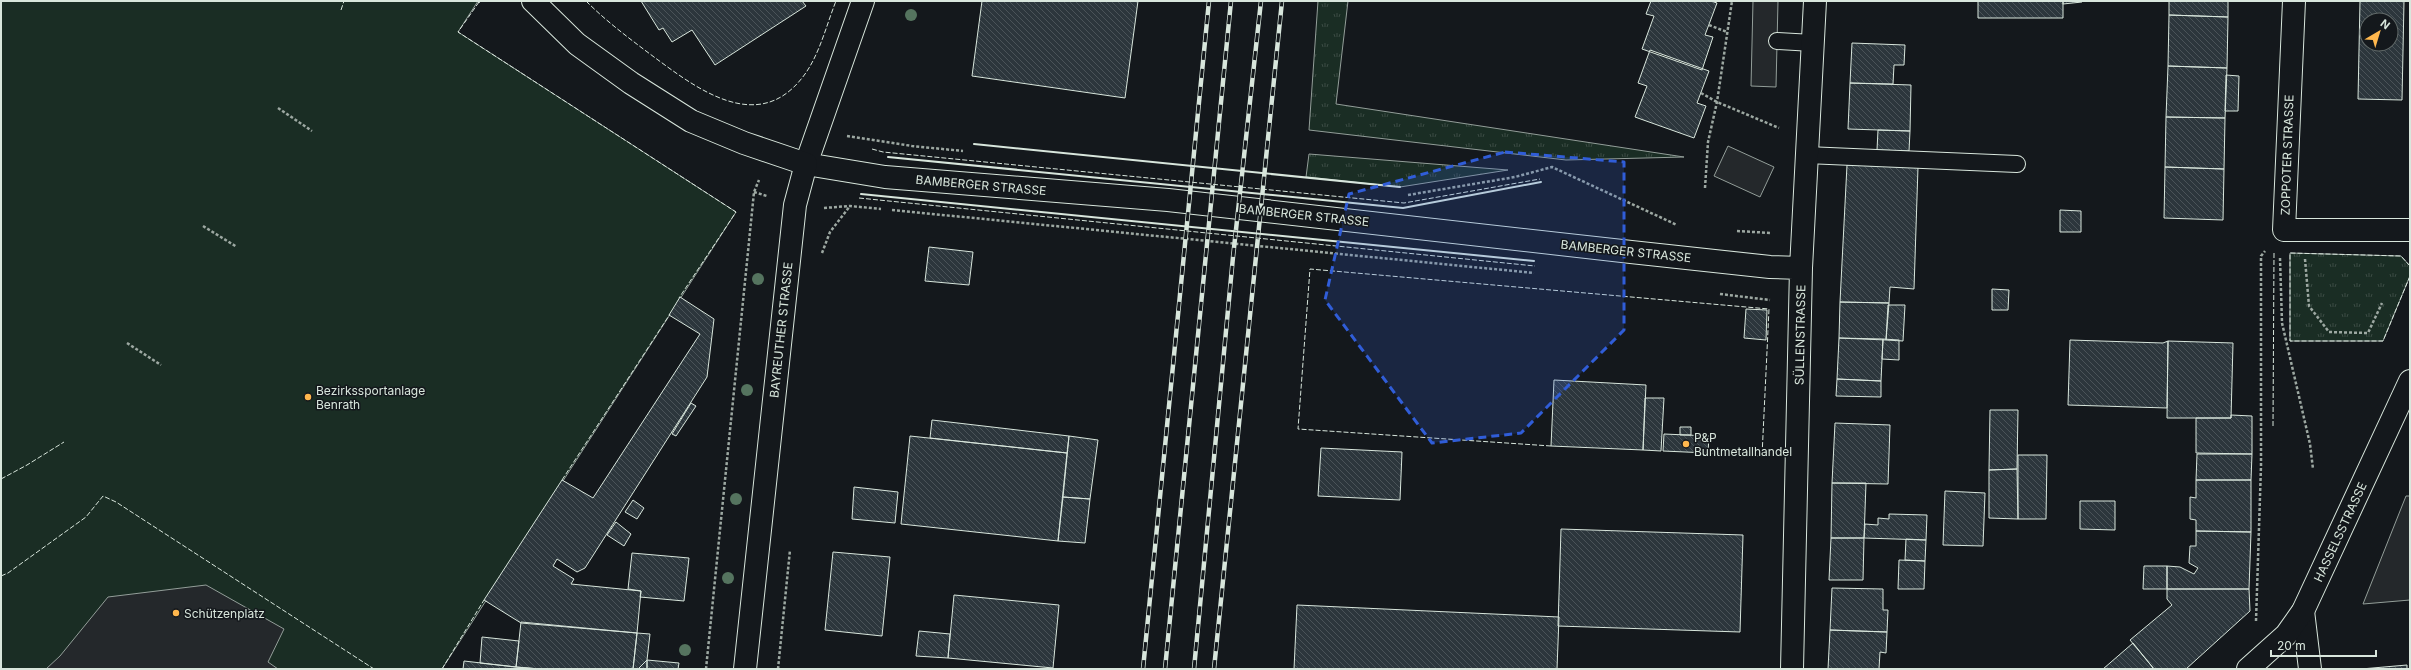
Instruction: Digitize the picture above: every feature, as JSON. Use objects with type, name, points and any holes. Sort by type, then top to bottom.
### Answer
[{"type":"street","name":"BAMBERGER STRASSE","points":[[533,1],[577,44],[631,83],[691,121],[769,153],[806,164],[885,177],[1168,200],[1631,252],[1801,268]]},
{"type":"street","name":"BAYREUTHER STRASSE","points":[[745,669],[795,205],[806,164],[863,1]]},
{"type":"street","name":"SÜLLENSTRASSE","points":[[1792,669],[1801,268],[1815,1]]},
{"type":"street","name":"ZOPPOTER STRASSE","points":[[2294,1],[2294,230]]},
{"type":"street","points":[[2294,230],[2410,230]]},
{"type":"street","name":"HASSELSSTRASSE","points":[[2248,669],[2286,635],[2303,611],[2410,381]]},
{"type":"street","points":[[2303,611],[2310,669]]},
{"type":"lane","points":[[1777,41],[1813,43]]},
{"type":"lane","points":[[1806,155],[2017,164]]},
{"type":"path","points":[[1705,188],[1708,142],[1717,102],[1732,1]]},
{"type":"path","points":[[1709,25],[1727,32]]},
{"type":"path","points":[[1701,92],[1717,102],[1786,132]]},
{"type":"path","points":[[278,108],[312,131]]},
{"type":"path","points":[[1404,196],[1515,176],[1552,167],[1682,228]]},
{"type":"path","points":[[706,669],[754,192]]},
{"type":"path","points":[[820,259],[830,232],[850,206],[882,209]]},
{"type":"path","points":[[890,209],[1535,273]]},
{"type":"path","points":[[202,226],[237,247]]},
{"type":"path","points":[[2294,230],[2309,306],[2329,332],[2368,333],[2382,303]]},
{"type":"path","points":[[2294,230],[2280,257],[2282,323],[2310,444],[2313,469]]},
{"type":"path","points":[[2275,644],[2256,621],[2261,466],[2261,256],[2294,230]]},
{"type":"path","points":[[1732,231],[1771,233]]},
{"type":"path","points":[[127,343],[161,365]]},
{"type":"path","points":[[778,669],[791,543]]},
{"type":"highlighted area","points":[[1505,152],[1624,162],[1624,330],[1521,433],[1432,443],[1325,300],[1349,194]]},
{"type":"green space","name":"Bezirkssportanlage Benrath","points":[[1,1],[478,1],[458,32],[736,212],[442,669],[1,669]]},
{"type":"green space","points":[[1318,1],[1348,1],[1336,104],[1684,157],[1566,160],[1309,130]]},
{"type":"green space","points":[[1309,154],[1508,170],[1400,187],[1306,177]]},
{"type":"green space","points":[[2290,253],[2401,256],[2410,266],[2410,276],[2383,341],[2290,341]]},
{"type":"shaded area","points":[[1753,1],[1778,1],[1776,87],[1751,86]]},
{"type":"shaded area","points":[[1728,146],[1774,167],[1760,197],[1714,176]]},
{"type":"shaded area","points":[[2406,496],[2410,496],[2410,600],[2363,604]]},
{"type":"shaded area","name":"Schützenplatz","points":[[206,585],[284,629],[268,662],[278,669],[46,669],[60,656],[108,597]]},
{"type":"building","points":[[641,1],[802,1],[806,6],[715,65],[692,30],[672,42],[663,28],[659,30]]},
{"type":"building","points":[[982,1],[1138,1],[1125,98],[972,76]]},
{"type":"building","points":[[1651,1],[1711,1],[1717,3],[1705,35],[1713,37],[1702,70],[1642,49],[1654,16],[1646,14]]},
{"type":"building","points":[[1978,1],[2063,1],[2063,18],[1978,18]]},
{"type":"building","points":[[2063,1],[2082,1],[2082,2],[2063,4]]},
{"type":"building","points":[[2169,1],[2228,1],[2228,17],[2169,15]]},
{"type":"building","points":[[2360,1],[2404,1],[2402,100],[2358,99],[2359,50],[2359,52],[2399,52],[2399,12],[2360,12]]},
{"type":"building","points":[[2169,15],[2228,17],[2227,68],[2168,66]]},
{"type":"building","points":[[1852,43],[1905,45],[1904,65],[1894,65],[1893,84],[1850,83]]},
{"type":"building","points":[[1650,50],[1709,71],[1697,103],[1706,106],[1694,138],[1635,117],[1647,86],[1638,83]]},
{"type":"building","points":[[2168,66],[2227,68],[2225,118],[2166,117]]},
{"type":"building","points":[[2226,75],[2239,76],[2238,111],[2225,111]]},
{"type":"building","points":[[1850,83],[1911,85],[1910,131],[1848,129]]},
{"type":"building","points":[[2166,117],[2225,118],[2224,169],[2165,167]]},
{"type":"building","points":[[1878,130],[1910,131],[1909,151],[1877,150]]},
{"type":"building","points":[[1847,165],[1918,167],[1914,289],[1890,287],[1889,303],[1840,302]]},
{"type":"building","points":[[2165,167],[2224,169],[2223,220],[2164,218]]},
{"type":"building","points":[[2060,210],[2081,211],[2081,232],[2060,232]]},
{"type":"building","points":[[929,247],[973,252],[969,285],[925,281]]},
{"type":"building","points":[[1992,289],[2009,290],[2008,310],[1992,310]]},
{"type":"building","points":[[680,297],[714,319],[707,377],[585,568],[577,572],[557,559],[553,566],[574,579],[571,584],[641,591],[637,633],[521,623],[484,600],[562,480],[593,498],[700,334],[669,315]]},
{"type":"building","points":[[1840,302],[1889,303],[1886,340],[1839,338]]},
{"type":"building","points":[[1888,305],[1905,305],[1903,341],[1886,340]]},
{"type":"building","points":[[1746,309],[1767,310],[1766,340],[1744,338]]},
{"type":"building","points":[[1839,338],[1883,339],[1881,381],[1837,379]]},
{"type":"building","points":[[1883,339],[1899,340],[1899,360],[1882,359]]},
{"type":"building","points":[[2070,340],[2163,343],[2168,341],[2167,408],[2068,405]]},
{"type":"building","points":[[2168,341],[2233,343],[2231,418],[2167,418]]},
{"type":"building","points":[[1837,379],[1881,381],[1881,397],[1836,396]]},
{"type":"building","points":[[1554,380],[1646,385],[1643,450],[1551,446]]},
{"type":"building","points":[[1645,398],[1664,398],[1661,451],[1643,450]]},
{"type":"building","points":[[691,403],[696,406],[676,436],[672,434]]},
{"type":"building","points":[[1990,410],[2018,410],[2017,469],[1989,470]]},
{"type":"building","points":[[2231,415],[2252,416],[2252,454],[2196,453],[2196,418],[2231,418]]},
{"type":"building","points":[[932,420],[1069,436],[1067,453],[930,438]]},
{"type":"building","points":[[1835,423],[1890,425],[1888,484],[1832,483]]},
{"type":"building","points":[[1680,427],[1691,427],[1691,435],[1680,435]]},
{"type":"building","name":"P&P Buntmetallhandel","points":[[1664,434],[1709,436],[1708,453],[1663,451]]},
{"type":"building","points":[[910,436],[1067,453],[1058,541],[901,524]]},
{"type":"building","points":[[1069,436],[1098,440],[1090,499],[1063,497]]},
{"type":"building","points":[[1321,448],[1402,452],[1400,500],[1318,496]]},
{"type":"building","points":[[2197,454],[2252,454],[2251,480],[2196,480]]},
{"type":"building","points":[[2018,455],[2047,455],[2046,519],[2018,519]]},
{"type":"building","points":[[2017,469],[2018,519],[1989,518],[1989,470]]},
{"type":"building","points":[[2196,480],[2251,480],[2251,532],[2196,531],[2196,520],[2190,519],[2190,497],[2196,498]]},
{"type":"building","points":[[1832,483],[1866,483],[1864,538],[1831,538]]},
{"type":"building","points":[[854,487],[898,492],[895,523],[852,519]]},
{"type":"building","points":[[1945,491],[1985,493],[1983,546],[1943,545]]},
{"type":"building","points":[[1063,497],[1090,499],[1085,543],[1058,541]]},
{"type":"building","points":[[633,500],[644,508],[637,519],[625,512]]},
{"type":"building","points":[[2080,501],[2115,501],[2115,530],[2080,529]]},
{"type":"building","points":[[1889,514],[1927,515],[1926,540],[1864,538],[1865,524],[1878,525],[1878,518],[1889,519]]},
{"type":"building","points":[[616,522],[631,534],[624,546],[607,535]]},
{"type":"building","points":[[1561,529],[1743,535],[1740,632],[1558,626]]},
{"type":"building","points":[[2196,531],[2251,532],[2249,589],[2167,589],[2167,566],[2180,567],[2194,574],[2198,568],[2189,563],[2190,546],[2196,546]]},
{"type":"building","points":[[1831,538],[1864,538],[1863,580],[1829,580]]},
{"type":"building","points":[[1906,539],[1926,540],[1925,561],[1905,560]]},
{"type":"building","points":[[833,552],[890,557],[882,636],[825,630]]},
{"type":"building","points":[[632,553],[689,558],[684,601],[640,597],[641,591],[628,589]]},
{"type":"building","points":[[1899,560],[1925,561],[1924,589],[1898,589]]},
{"type":"building","points":[[2144,566],[2167,566],[2167,589],[2143,589]]},
{"type":"building","points":[[1832,588],[1883,589],[1883,610],[1888,610],[1887,632],[1830,630]]},
{"type":"building","points":[[2167,589],[2249,589],[2250,611],[2186,669],[2154,669],[2130,640],[2172,605],[2167,599]]},
{"type":"building","points":[[954,595],[1059,605],[1053,668],[948,658]]},
{"type":"building","points":[[1297,605],[1559,617],[1557,669],[1294,669]]},
{"type":"building","points":[[521,622],[637,633],[633,669],[540,669],[516,667]]},
{"type":"building","points":[[1830,630],[1887,632],[1886,653],[1880,652],[1879,669],[1828,669]]},
{"type":"building","points":[[919,631],[950,634],[948,658],[916,656]]},
{"type":"building","points":[[637,633],[650,634],[647,660],[638,669],[633,669]]},
{"type":"building","points":[[482,637],[519,641],[516,667],[480,663]]},
{"type":"building","points":[[2133,643],[2154,669],[2103,669]]},
{"type":"building","points":[[647,660],[647,669],[638,669]]},
{"type":"building","points":[[647,660],[679,663],[678,669],[647,669]]},
{"type":"building","points":[[464,661],[516,667],[540,669],[463,669]]},
{"type":"building","points":[[2407,665],[2407,669],[2361,669]]},
{"type":"railway","points":[[1143,669],[1209,1]]},
{"type":"railway","points":[[1165,669],[1231,1]]},
{"type":"railway","points":[[1194,669],[1233,257],[1261,1]]},
{"type":"railway","points":[[1214,669],[1282,1]]},
{"type":"fence","points":[[341,10],[344,1]]},
{"type":"fence","points":[[586,1],[627,37],[689,81],[707,92],[727,100],[746,105],[766,103],[784,95],[802,78],[818,51],[836,1]]},
{"type":"fence","points":[[479,2],[458,32],[736,212],[679,298]]},
{"type":"fence","points":[[872,149],[883,152],[1404,203],[1540,179]]},
{"type":"fence","points":[[859,198],[1535,266]]},
{"type":"fence","points":[[2273,426],[2274,253]]},
{"type":"fence","points":[[2410,266],[2401,256],[2290,253],[2290,341],[2383,341],[2410,276]]},
{"type":"fence","points":[[1551,446],[1298,429],[1310,269],[1769,309],[1762,456],[1708,453]]},
{"type":"fence","points":[[562,480],[670,314]]},
{"type":"fence","points":[[1,479],[64,442]]},
{"type":"fence","points":[[1,576],[8,573],[86,517],[103,496],[116,502],[374,669]]},
{"type":"fence","points":[[442,669],[484,600]]},
{"type":"wall","points":[[974,144],[1400,187]]},
{"type":"wall","points":[[888,157],[1403,208],[1541,182]]},
{"type":"wall","points":[[861,194],[1534,261]]},
{"type":"place","name":"Bezirkssportanlage Benrath","points":[[308,397]]},
{"type":"place","name":"P&P Buntmetallhandel","points":[[1686,444]]},
{"type":"place","name":"Schützenplatz","points":[[176,613]]}]
